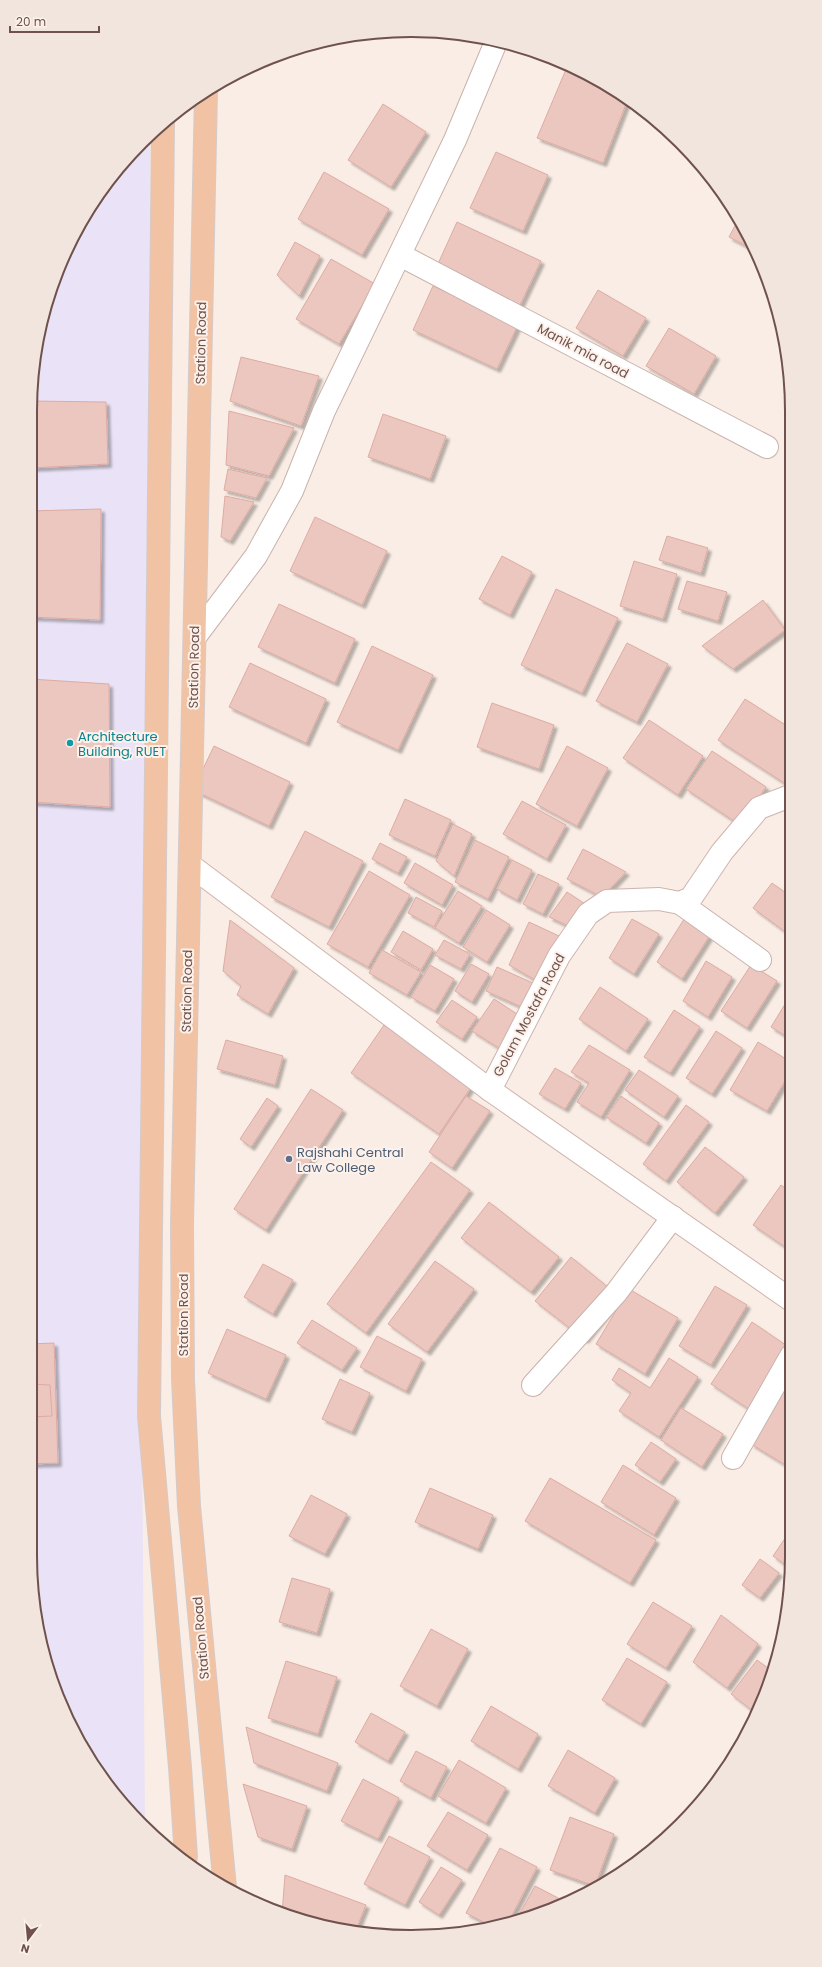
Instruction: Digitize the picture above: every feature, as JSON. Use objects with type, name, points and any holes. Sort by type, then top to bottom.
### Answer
[{"type":"main road","name":"Station Road","points":[[206,98],[182,1224],[183,1380],[189,1506],[224,1880]]},
{"type":"main road","points":[[163,131],[149,1416],[180,1767],[186,1855]]},
{"type":"street","points":[[195,636],[256,556],[292,491],[324,411],[455,140],[494,47]]},
{"type":"street","name":"Manik mia road","points":[[400,255],[767,447]]},
{"type":"street","points":[[680,903],[691,898],[722,852],[760,808],[785,798]]},
{"type":"street","points":[[190,865],[490,1090],[785,1296]]},
{"type":"street","name":"Golam Mostafa Road","points":[[490,1090],[559,956],[588,914],[607,901],[659,898],[680,903]]},
{"type":"street","points":[[680,903],[760,960]]},
{"type":"street","points":[[533,1385],[616,1293],[673,1217]]},
{"type":"street","points":[[733,1458],[785,1367]]},
{"type":"shaded area","points":[[150,144],[148,830],[140,1169],[145,1818],[114,1784],[100,1764],[87,1743],[65,1699],[44,1629],[38,1580],[37,411],[40,362],[44,338],[65,268],[87,224],[100,203],[130,164]]},
{"type":"building","points":[[565,71],[598,87],[626,105],[603,163],[537,138]]},
{"type":"building","points":[[383,104],[426,132],[391,187],[348,160]]},
{"type":"building","points":[[496,152],[548,175],[523,231],[470,208]]},
{"type":"building","points":[[324,172],[389,209],[362,255],[298,219]]},
{"type":"building","points":[[457,222],[541,261],[520,305],[437,266]]},
{"type":"building","points":[[735,225],[746,245],[729,237]]},
{"type":"building","points":[[295,242],[320,256],[299,296],[277,275]]},
{"type":"building","points":[[331,259],[375,284],[339,344],[296,319]]},
{"type":"building","points":[[433,286],[518,325],[497,369],[413,330]]},
{"type":"building","points":[[598,290],[646,318],[623,356],[576,328]]},
{"type":"building","points":[[669,328],[716,356],[694,394],[646,366]]},
{"type":"building","points":[[241,357],[319,376],[301,426],[230,401]]},
{"type":"building","points":[[37,401],[106,402],[108,464],[37,468]]},
{"type":"building","points":[[229,411],[294,428],[269,476],[226,465]]},
{"type":"building","points":[[383,414],[446,436],[430,479],[368,457]]},
{"type":"building","points":[[228,469],[267,478],[256,498],[224,490]]},
{"type":"building","points":[[225,496],[254,502],[230,541],[221,537]]},
{"type":"building","points":[[101,509],[100,620],[37,617],[37,511]]},
{"type":"building","points":[[315,517],[387,551],[362,605],[290,571]]},
{"type":"building","points":[[667,536],[708,548],[701,573],[659,560]]},
{"type":"building","points":[[502,556],[532,572],[510,615],[479,599]]},
{"type":"building","points":[[634,561],[677,574],[663,619],[620,606]]},
{"type":"building","points":[[687,581],[727,592],[718,621],[678,609]]},
{"type":"building","points":[[556,589],[618,618],[582,693],[521,665]]},
{"type":"building","points":[[763,600],[785,630],[733,669],[702,646]]},
{"type":"building","points":[[279,604],[355,639],[335,683],[258,647]]},
{"type":"building","points":[[627,643],[668,664],[637,722],[596,701]]},
{"type":"building","points":[[372,646],[433,675],[398,750],[337,722]]},
{"type":"building","points":[[250,663],[326,699],[306,743],[229,707]]},
{"type":"building","name":"Architecture Building, RUET","points":[[37,679],[109,684],[110,807],[37,802]]},
{"type":"building","points":[[745,699],[785,725],[785,783],[718,740]]},
{"type":"building","points":[[492,703],[554,725],[539,769],[477,747]]},
{"type":"building","points":[[649,720],[703,756],[678,795],[623,758]]},
{"type":"building","points":[[214,746],[290,782],[269,826],[193,790]]},
{"type":"building","points":[[567,746],[608,768],[577,826],[536,804]]},
{"type":"building","points":[[712,751],[766,787],[740,825],[686,789]]},
{"type":"building","points":[[405,799],[451,820],[435,856],[389,835]]},
{"type":"building","points":[[522,801],[566,825],[547,859],[503,834]]},
{"type":"building","points":[[453,824],[472,834],[454,876],[436,861]]},
{"type":"building","points":[[305,831],[363,861],[329,927],[271,897]]},
{"type":"building","points":[[475,840],[509,857],[488,899],[455,882]]},
{"type":"building","points":[[380,843],[407,857],[398,873],[372,859]]},
{"type":"building","points":[[583,849],[626,872],[602,897],[567,879]]},
{"type":"building","points":[[512,860],[532,870],[517,900],[497,889]]},
{"type":"building","points":[[415,863],[453,885],[442,905],[404,883]]},
{"type":"building","points":[[369,871],[410,895],[368,967],[327,944]]},
{"type":"building","points":[[538,874],[559,884],[543,914],[523,904]]},
{"type":"building","points":[[772,883],[785,892],[785,930],[784,931],[753,908]]},
{"type":"building","points":[[458,891],[482,906],[459,943],[435,928]]},
{"type":"building","points":[[567,892],[588,906],[571,927],[549,917]]},
{"type":"building","points":[[416,897],[442,911],[434,927],[408,913]]},
{"type":"building","points":[[486,910],[510,925],[487,962],[463,947]]},
{"type":"building","points":[[686,916],[712,932],[682,979],[657,962]]},
{"type":"building","points":[[632,919],[659,934],[634,974],[609,958]]},
{"type":"building","points":[[230,920],[294,968],[268,1014],[237,995],[241,986],[223,971]]},
{"type":"building","points":[[529,922],[559,936],[539,982],[509,965]]},
{"type":"building","points":[[403,931],[433,949],[421,970],[391,952]]},
{"type":"building","points":[[444,940],[470,954],[461,969],[435,955]]},
{"type":"building","points":[[382,950],[421,972],[407,995],[369,973]]},
{"type":"building","points":[[706,961],[732,977],[708,1017],[683,1001]]},
{"type":"building","points":[[471,964],[489,974],[472,1002],[455,991]]},
{"type":"building","points":[[430,965],[454,979],[435,1011],[411,997]]},
{"type":"building","points":[[751,965],[777,981],[747,1028],[721,1011]]},
{"type":"building","points":[[497,967],[535,984],[524,1008],[486,991]]},
{"type":"building","points":[[600,987],[648,1019],[626,1051],[579,1019]]},
{"type":"building","points":[[494,999],[523,1018],[502,1050],[472,1031]]},
{"type":"building","points":[[452,1000],[477,1017],[462,1039],[436,1022]]},
{"type":"building","points":[[785,1004],[785,1035],[771,1027]]},
{"type":"building","points":[[674,1010],[700,1027],[670,1073],[644,1057]]},
{"type":"building","points":[[384,1025],[472,1086],[439,1134],[351,1073]]},
{"type":"building","points":[[716,1031],[742,1048],[712,1094],[686,1078]]},
{"type":"building","points":[[226,1040],[283,1056],[275,1085],[217,1069]]},
{"type":"building","points":[[758,1042],[785,1058],[785,1081],[767,1111],[730,1090]]},
{"type":"building","points":[[589,1045],[630,1070],[601,1117],[577,1102],[589,1083],[571,1072]]},
{"type":"building","points":[[555,1068],[581,1083],[565,1109],[539,1094]]},
{"type":"building","points":[[639,1070],[678,1096],[664,1117],[625,1090]]},
{"type":"building","name":"Rajshahi Central Law College","points":[[311,1089],[343,1110],[266,1230],[234,1209]]},
{"type":"building","points":[[466,1096],[490,1111],[452,1168],[429,1152]]},
{"type":"building","points":[[621,1096],[659,1123],[646,1143],[606,1117]]},
{"type":"building","points":[[267,1098],[278,1106],[251,1147],[240,1139]]},
{"type":"building","points":[[686,1105],[709,1122],[666,1181],[643,1164]]},
{"type":"building","points":[[705,1147],[744,1177],[715,1213],[677,1182]]},
{"type":"building","points":[[431,1162],[470,1190],[366,1333],[327,1304]]},
{"type":"building","points":[[781,1185],[785,1188],[785,1247],[753,1225]]},
{"type":"building","points":[[489,1202],[559,1257],[531,1292],[461,1238]]},
{"type":"building","points":[[571,1257],[620,1297],[585,1340],[535,1301]]},
{"type":"building","points":[[435,1261],[474,1289],[427,1352],[388,1324]]},
{"type":"building","points":[[263,1264],[293,1280],[273,1314],[244,1297]]},
{"type":"building","points":[[715,1286],[747,1305],[711,1365],[679,1346]]},
{"type":"building","points":[[629,1289],[678,1318],[645,1374],[596,1344]]},
{"type":"building","points":[[312,1320],[357,1348],[342,1370],[297,1343]]},
{"type":"building","points":[[752,1322],[785,1345],[785,1355],[749,1409],[711,1384]]},
{"type":"building","points":[[227,1329],[286,1355],[266,1399],[208,1373]]},
{"type":"building","points":[[377,1336],[422,1359],[406,1391],[360,1367]]},
{"type":"building","points":[[54,1343],[58,1463],[37,1464],[37,1344]]},
{"type":"building","points":[[669,1358],[698,1377],[659,1437],[619,1411],[631,1393],[612,1380],[619,1368],[650,1388]]},
{"type":"building","points":[[340,1379],[370,1393],[352,1432],[322,1419]]},
{"type":"building","points":[[37,1384],[50,1385],[52,1416],[37,1417]]},
{"type":"building","points":[[785,1389],[785,1465],[751,1444]]},
{"type":"building","points":[[681,1408],[723,1434],[702,1467],[661,1440]]},
{"type":"building","points":[[651,1442],[676,1459],[660,1482],[635,1465]]},
{"type":"building","points":[[623,1465],[676,1498],[654,1535],[601,1502]]},
{"type":"building","points":[[550,1478],[656,1540],[630,1583],[525,1521]]},
{"type":"building","points":[[430,1488],[493,1515],[478,1549],[415,1522]]},
{"type":"building","points":[[311,1495],[347,1514],[325,1554],[289,1536]]},
{"type":"building","points":[[785,1538],[785,1564],[773,1556]]},
{"type":"building","points":[[760,1559],[779,1573],[760,1598],[742,1585]]},
{"type":"building","points":[[292,1578],[330,1589],[317,1633],[279,1622]]},
{"type":"building","points":[[653,1602],[692,1626],[666,1668],[627,1644]]},
{"type":"building","points":[[721,1615],[758,1644],[727,1688],[693,1662]]},
{"type":"building","points":[[431,1629],[468,1649],[437,1706],[400,1686]]},
{"type":"building","points":[[627,1658],[667,1682],[641,1724],[602,1700]]},
{"type":"building","points":[[757,1660],[767,1668],[757,1699],[751,1710],[731,1694]]},
{"type":"building","points":[[286,1661],[337,1677],[318,1734],[268,1718]]},
{"type":"building","points":[[491,1706],[538,1734],[518,1769],[471,1741]]},
{"type":"building","points":[[371,1713],[405,1732],[388,1761],[355,1742]]},
{"type":"building","points":[[246,1727],[338,1763],[327,1791],[254,1763]]},
{"type":"building","points":[[568,1750],[615,1778],[595,1813],[548,1786]]},
{"type":"building","points":[[416,1751],[447,1767],[431,1798],[400,1781]]},
{"type":"building","points":[[459,1760],[506,1788],[486,1823],[438,1796]]},
{"type":"building","points":[[363,1779],[399,1798],[378,1839],[341,1821]]},
{"type":"building","points":[[243,1784],[307,1806],[292,1849],[258,1837]]},
{"type":"building","points":[[448,1812],[488,1835],[467,1870],[427,1846]]},
{"type":"building","points":[[570,1817],[614,1834],[597,1880],[590,1884],[550,1870]]},
{"type":"building","points":[[389,1836],[430,1857],[405,1905],[364,1884]]},
{"type":"building","points":[[500,1848],[537,1867],[512,1916],[485,1923],[466,1913]]},
{"type":"building","points":[[441,1867],[462,1880],[439,1915],[419,1902]]},
{"type":"building","points":[[285,1875],[366,1905],[357,1926],[314,1917],[283,1907]]},
{"type":"building","points":[[535,1886],[558,1898],[554,1902],[520,1913]]},
{"type":"place","name":"Architecture Building, RUET","points":[[70,743]]},
{"type":"place","name":"Rajshahi Central Law College","points":[[289,1159]]}]
